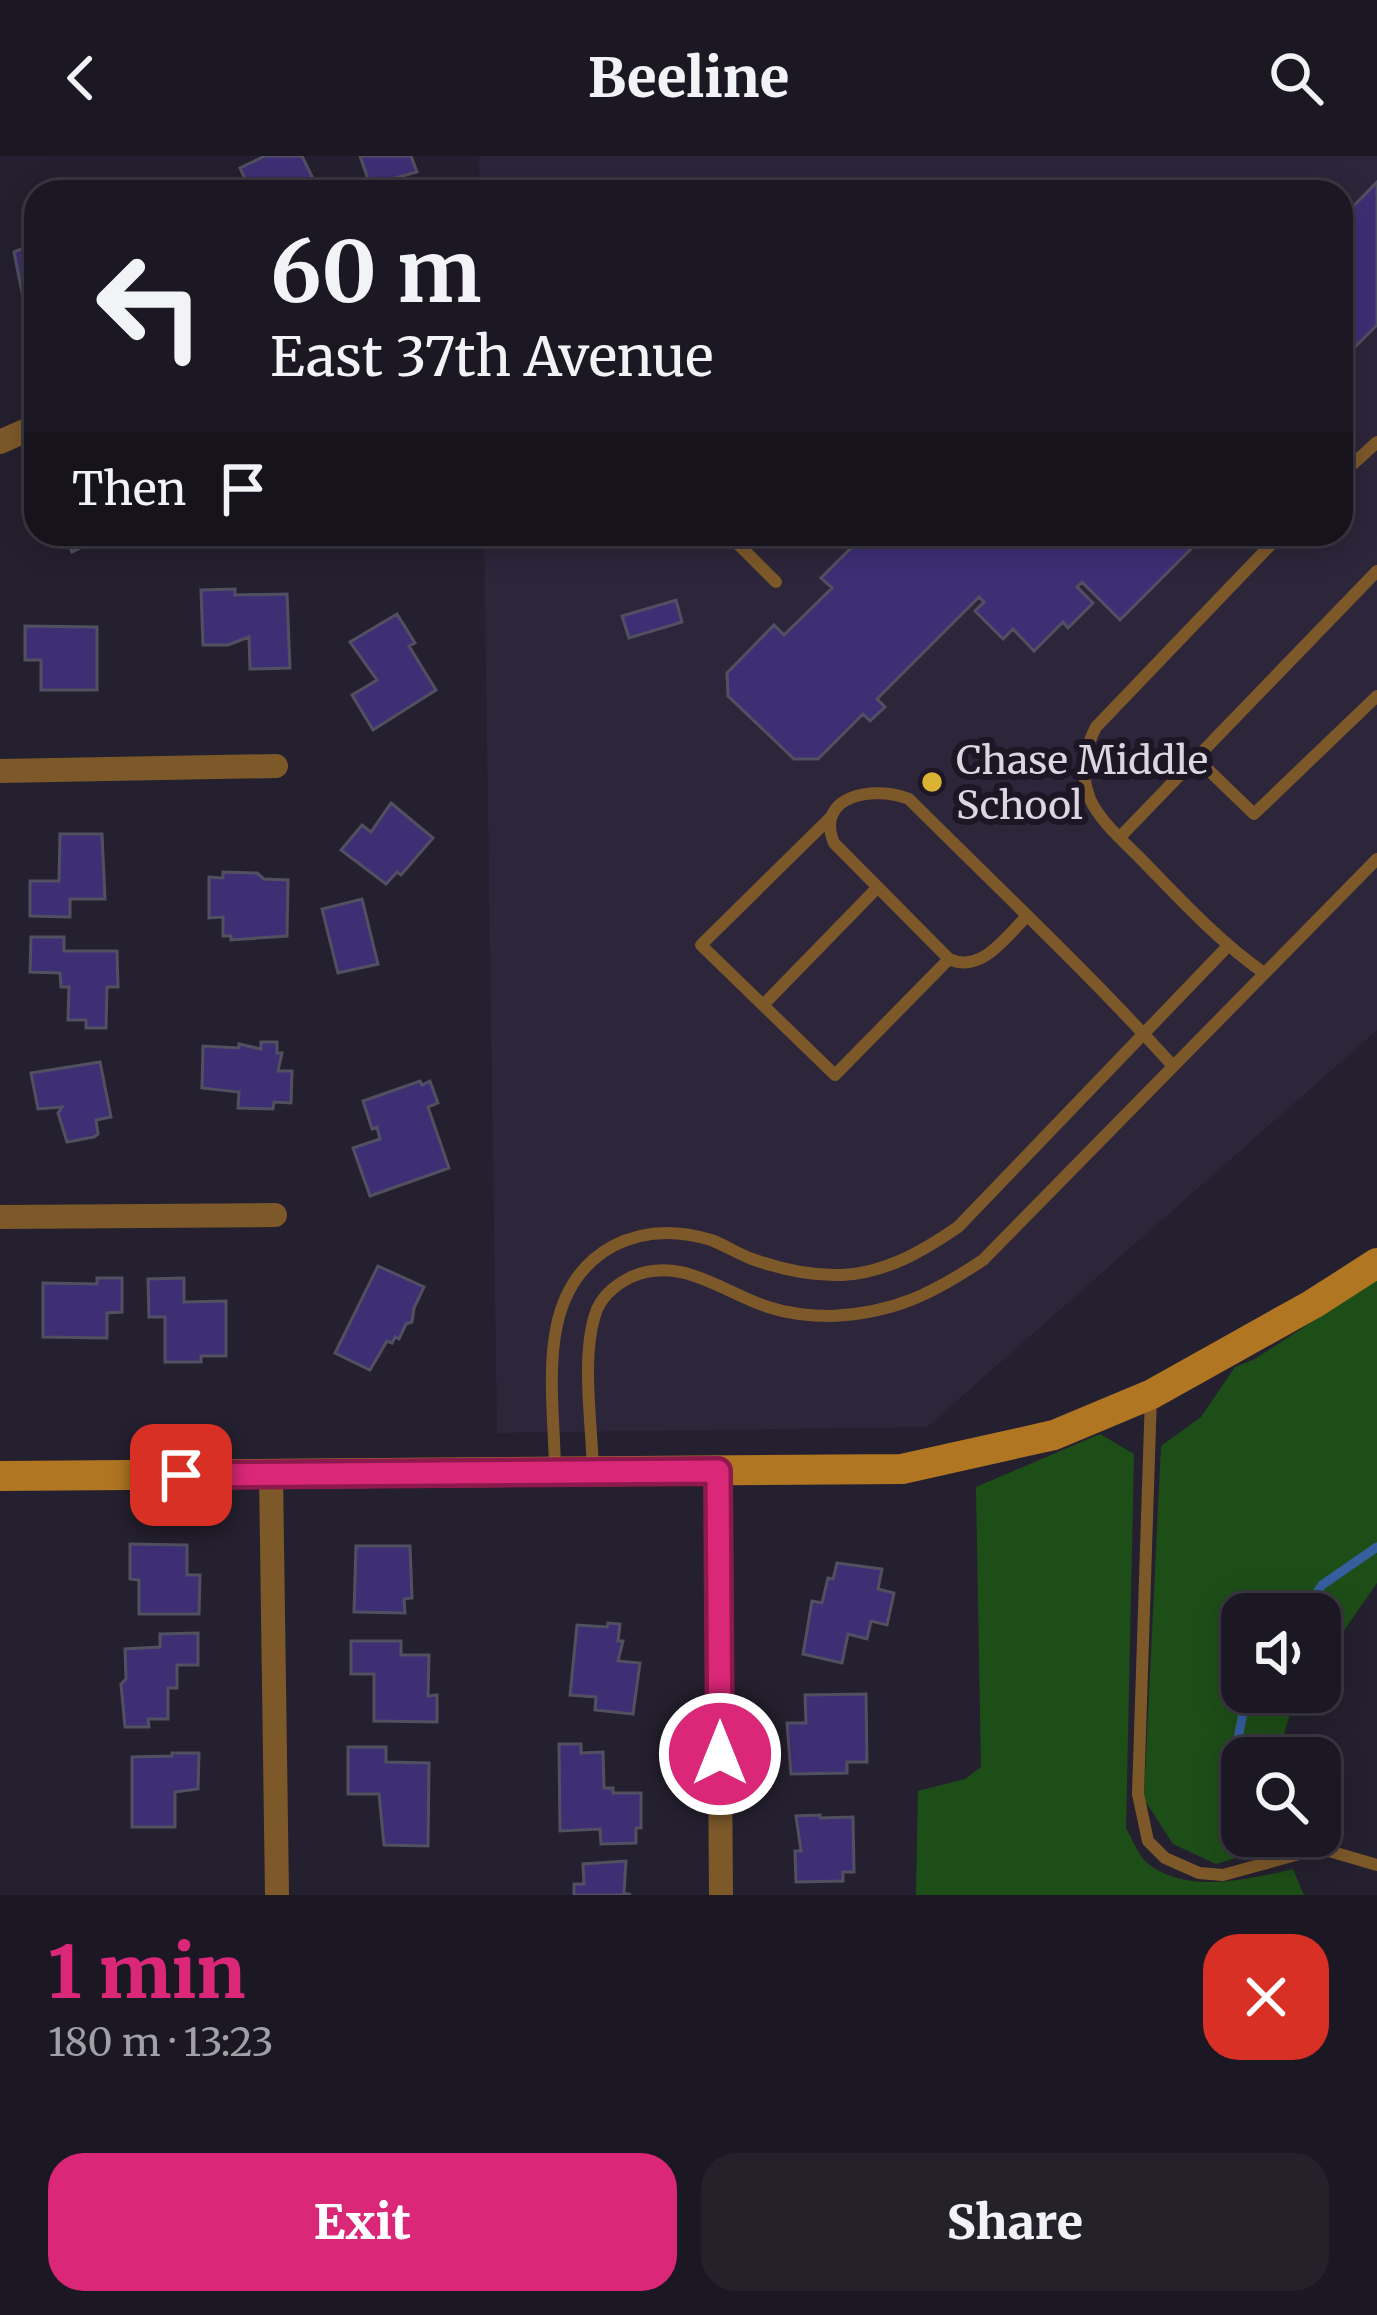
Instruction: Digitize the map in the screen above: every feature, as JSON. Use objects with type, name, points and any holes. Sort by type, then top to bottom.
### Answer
[{"type":"street","points":[[0,771],[276,766]]},
{"type":"street","points":[[0,1217],[275,1215]]},
{"type":"street","points":[[0,1476],[902,1469],[1054,1435],[1151,1394],[1377,1263]]},
{"type":"street","points":[[718,1471],[721,1895]]},
{"type":"street","points":[[248,1895],[277,1895],[271,1474]]},
{"type":"lane","points":[[1353,464],[1377,442]]},
{"type":"lane","points":[[740,546],[776,582]]},
{"type":"lane","points":[[1264,973],[1227,947],[1120,837],[1091,802],[1084,773],[1086,747],[1096,727],[1269,546]]},
{"type":"lane","points":[[1120,837],[1377,571]]},
{"type":"lane","points":[[1196,758],[1254,814],[1377,696]]},
{"type":"lane","points":[[949,958],[835,1076],[700,945],[845,801],[864,792],[886,790],[909,799],[1173,1066]]},
{"type":"lane","points":[[832,815],[829,831],[834,843],[960,964],[988,954],[1027,916]]},
{"type":"lane","points":[[593,1472],[590,1344],[596,1311],[616,1285],[649,1269],[687,1271],[771,1309],[827,1316],[886,1311],[938,1290],[983,1260],[1377,859]]},
{"type":"lane","points":[[763,1005],[878,887]]},
{"type":"lane","points":[[555,1472],[553,1337],[564,1292],[593,1257],[629,1238],[670,1232],[712,1240],[795,1271],[842,1275],[884,1268],[924,1250],[958,1227],[1227,947]]},
{"type":"lane","points":[[1151,1394],[1138,1794],[1148,1840],[1165,1858],[1199,1874],[1222,1874],[1306,1852],[1329,1851],[1377,1865]]},
{"type":"shaded area","name":"Chase Middle School","points":[[479,156],[1377,156],[1377,1030],[927,1427],[497,1433],[484,546],[1353,546],[1353,180],[480,180]]},
{"type":"green space","points":[[1377,1279],[1377,1583],[1341,1635],[1341,1593],[1221,1593],[1221,1713],[1290,1713],[1283,1737],[1221,1737],[1221,1857],[1239,1857],[1216,1864],[1173,1844],[1144,1799],[1161,1446],[1201,1417],[1235,1367],[1255,1359]]},
{"type":"green space","points":[[1100,1434],[1134,1454],[1126,1828],[1145,1861],[1160,1872],[1216,1882],[1293,1869],[1304,1895],[916,1895],[918,1791],[965,1779],[981,1767],[976,1487]]},
{"type":"building","points":[[265,156],[302,156],[314,180],[246,180],[240,168]]},
{"type":"building","points":[[360,156],[411,156],[417,172],[388,180],[368,180]]},
{"type":"building","points":[[1377,182],[1377,325],[1353,349],[1353,207]]},
{"type":"building","points":[[24,248],[24,303],[14,252]]},
{"type":"building","points":[[853,546],[1194,546],[1120,620],[1082,582],[1077,587],[1093,603],[1068,628],[1063,622],[1034,651],[1013,629],[1003,639],[975,611],[984,602],[979,597],[877,699],[885,707],[870,721],[863,714],[818,759],[794,759],[728,696],[727,673],[774,625],[784,635],[832,588],[821,578]]},
{"type":"building","points":[[235,589],[235,595],[287,594],[290,668],[250,669],[249,637],[228,645],[203,645],[201,590]]},
{"type":"building","points":[[676,600],[682,622],[629,638],[622,616]]},
{"type":"building","points":[[397,614],[415,643],[409,646],[436,690],[373,730],[352,695],[377,680],[350,642]]},
{"type":"building","points":[[25,626],[97,627],[97,690],[41,690],[41,660],[25,660]]},
{"type":"building","points":[[391,803],[433,838],[401,875],[397,872],[386,884],[341,850],[362,825],[371,832]]},
{"type":"building","points":[[60,834],[102,834],[105,899],[70,899],[70,917],[30,916],[30,881],[59,881]]},
{"type":"building","points":[[223,872],[288,880],[287,936],[231,940],[223,936],[223,917],[209,918],[209,877],[223,878]]},
{"type":"building","points":[[362,899],[378,964],[338,973],[322,909]]},
{"type":"building","points":[[31,937],[64,937],[64,951],[117,951],[118,987],[107,987],[106,1028],[86,1028],[86,1020],[68,1020],[69,987],[61,987],[60,973],[30,972]]},
{"type":"building","points":[[261,1042],[277,1042],[277,1053],[282,1053],[278,1071],[292,1071],[291,1103],[274,1102],[273,1109],[238,1108],[239,1092],[202,1088],[203,1046],[239,1048],[239,1044],[261,1049]]},
{"type":"building","points":[[100,1062],[111,1117],[96,1120],[98,1134],[94,1137],[67,1142],[58,1113],[62,1107],[38,1109],[31,1073]]},
{"type":"building","points":[[420,1081],[422,1085],[430,1081],[438,1103],[428,1107],[449,1168],[370,1196],[353,1148],[380,1139],[363,1101]]},
{"type":"building","points":[[378,1266],[424,1287],[412,1322],[399,1339],[387,1341],[370,1370],[335,1353]]},
{"type":"building","points":[[97,1278],[122,1278],[122,1312],[107,1313],[107,1338],[43,1337],[43,1283],[97,1284]]},
{"type":"building","points":[[184,1278],[184,1302],[226,1301],[226,1356],[165,1362],[165,1317],[149,1317],[148,1279]]},
{"type":"building","points":[[130,1544],[187,1545],[187,1575],[200,1575],[199,1614],[139,1614],[139,1580],[130,1579]]},
{"type":"building","points":[[356,1546],[410,1546],[412,1598],[404,1599],[405,1613],[354,1612]]},
{"type":"building","points":[[837,1563],[882,1569],[878,1589],[894,1593],[887,1625],[871,1621],[867,1639],[848,1634],[842,1663],[803,1654],[812,1601],[822,1603]]},
{"type":"building","points":[[608,1623],[620,1624],[618,1641],[623,1641],[618,1661],[640,1663],[633,1714],[595,1710],[596,1697],[570,1695],[577,1625],[607,1627]]},
{"type":"building","points":[[198,1633],[198,1665],[177,1665],[177,1688],[168,1688],[168,1719],[148,1719],[149,1727],[125,1727],[121,1684],[126,1679],[125,1649],[160,1647],[160,1634]]},
{"type":"building","points":[[351,1641],[401,1641],[401,1655],[429,1655],[428,1696],[437,1695],[437,1722],[374,1721],[374,1674],[351,1674]]},
{"type":"building","points":[[866,1694],[867,1762],[847,1762],[847,1773],[791,1774],[787,1723],[806,1723],[805,1695]]},
{"type":"building","points":[[559,1744],[581,1744],[581,1753],[603,1752],[604,1788],[613,1788],[613,1793],[641,1793],[636,1843],[601,1844],[600,1829],[560,1831]]},
{"type":"building","points":[[348,1747],[386,1747],[386,1762],[429,1763],[428,1846],[384,1845],[379,1794],[348,1794]]},
{"type":"building","points":[[199,1753],[198,1789],[175,1792],[175,1827],[132,1827],[132,1757]]},
{"type":"building","points":[[796,1816],[853,1817],[854,1872],[843,1872],[843,1881],[796,1882],[795,1851],[801,1851]]},
{"type":"building","points":[[626,1861],[624,1893],[631,1895],[574,1895],[574,1884],[584,1884],[583,1864]]},
{"type":"waterway","points":[[1316,1593],[1377,1547]]},
{"type":"waterway","points":[[1238,1737],[1243,1713]]},
{"type":"place","name":"Chase Middle School","points":[[932,782]]},
{"type":"route","points":[[181,1475],[718,1471],[720,1754]]}]
